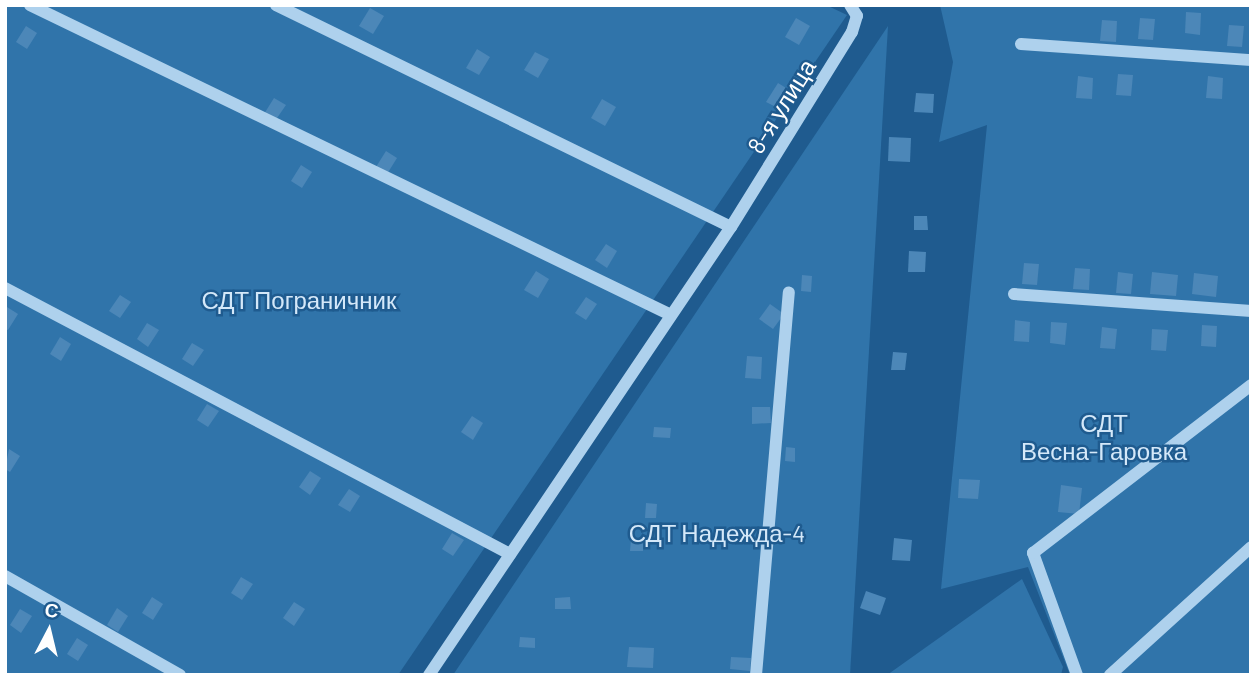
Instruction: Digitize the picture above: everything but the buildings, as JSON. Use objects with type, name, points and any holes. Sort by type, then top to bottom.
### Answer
[{"type":"street","points":[[30,5],[671,315]]},
{"type":"street","points":[[276,5],[731,227]]},
{"type":"street","name":"8-я улица","points":[[429,675],[731,227],[852,33],[856,16],[850,5]]},
{"type":"street","points":[[1021,44],[1251,60]]},
{"type":"street","points":[[5,288],[510,554]]},
{"type":"street","points":[[756,675],[789,292]]},
{"type":"street","points":[[1014,294],[1251,310]]},
{"type":"street","points":[[1077,675],[1033,553],[1251,385]]},
{"type":"street","points":[[1110,675],[1251,547]]},
{"type":"street","points":[[5,576],[180,675]]},
{"type":"green space","name":"СДТ Пограничник","points":[[5,5],[826,5],[847,15],[398,675],[5,675]]},
{"type":"green space","name":"СДТ Весна-Гаровка","points":[[940,5],[1251,5],[1251,675],[1070,675],[1028,567],[941,589],[987,125],[939,142],[953,62]]},
{"type":"green space","name":"СДТ Надежда-4","points":[[888,26],[850,675],[453,675]]},
{"type":"green space","points":[[1022,579],[1063,667],[1061,675],[887,675]]}]
